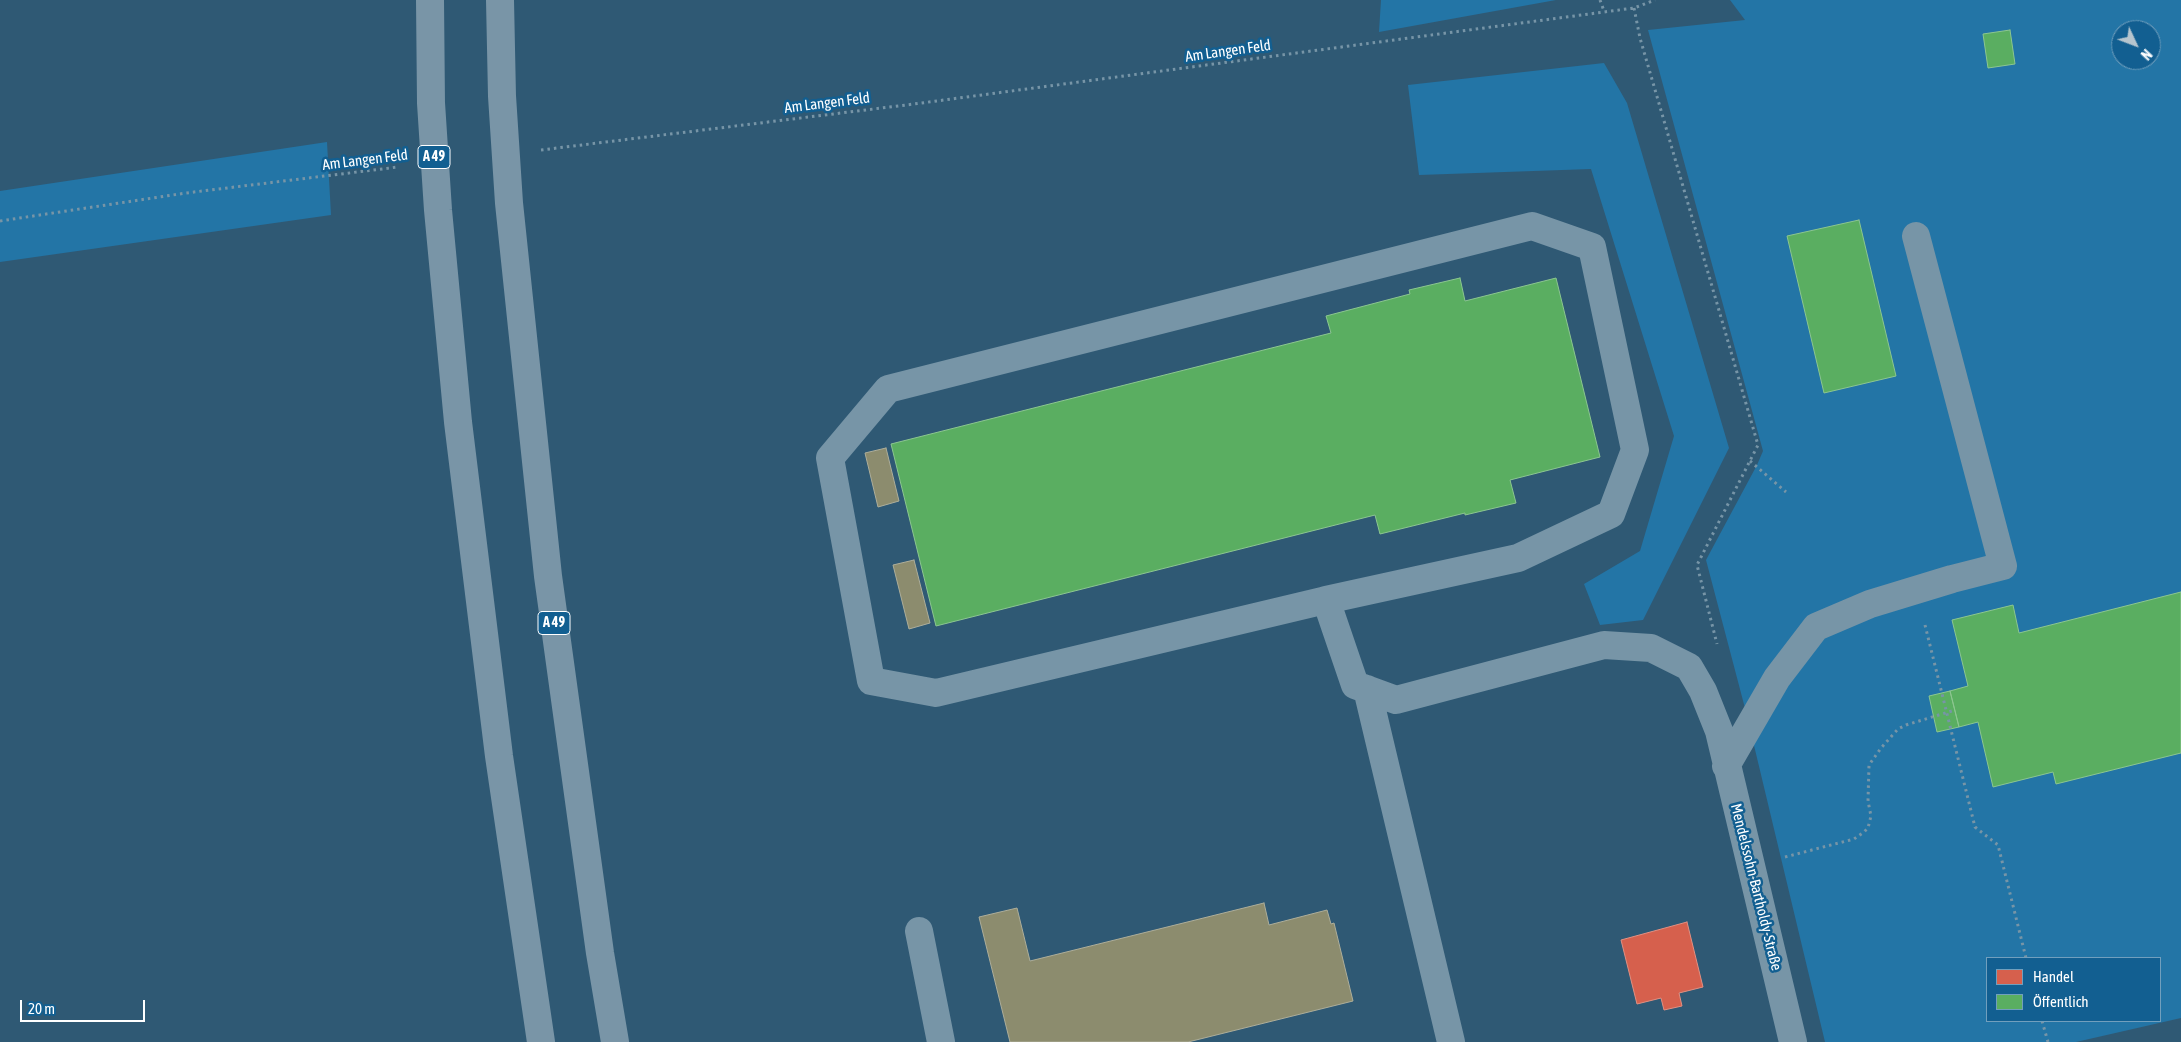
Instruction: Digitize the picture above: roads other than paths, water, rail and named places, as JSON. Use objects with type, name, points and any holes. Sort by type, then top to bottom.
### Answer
[{"type":"highway","name":"A 49","points":[[430,0],[431,103],[438,210],[458,422],[499,756],[541,1042]]},
{"type":"highway","name":"A 49","points":[[500,0],[502,96],[509,203],[548,576],[600,953],[615,1042]]},
{"type":"street","points":[[1532,226],[1592,247],[1636,450],[1611,514],[1518,558],[1326,600],[936,693],[871,681],[830,458],[888,390],[1532,226]]},
{"type":"street","points":[[1726,766],[1777,678],[1816,627],[1870,604],[1952,579],[2003,566],[1916,236]]},
{"type":"street","points":[[1326,600],[1355,685],[1367,689],[1451,1042]]},
{"type":"street","name":"Mendelssohn-Bartholdy-Straße","points":[[1367,689],[1396,700],[1604,645],[1651,648],[1689,667],[1703,692],[1719,731],[1793,1042]]},
{"type":"street","points":[[919,931],[941,1042]]}]
